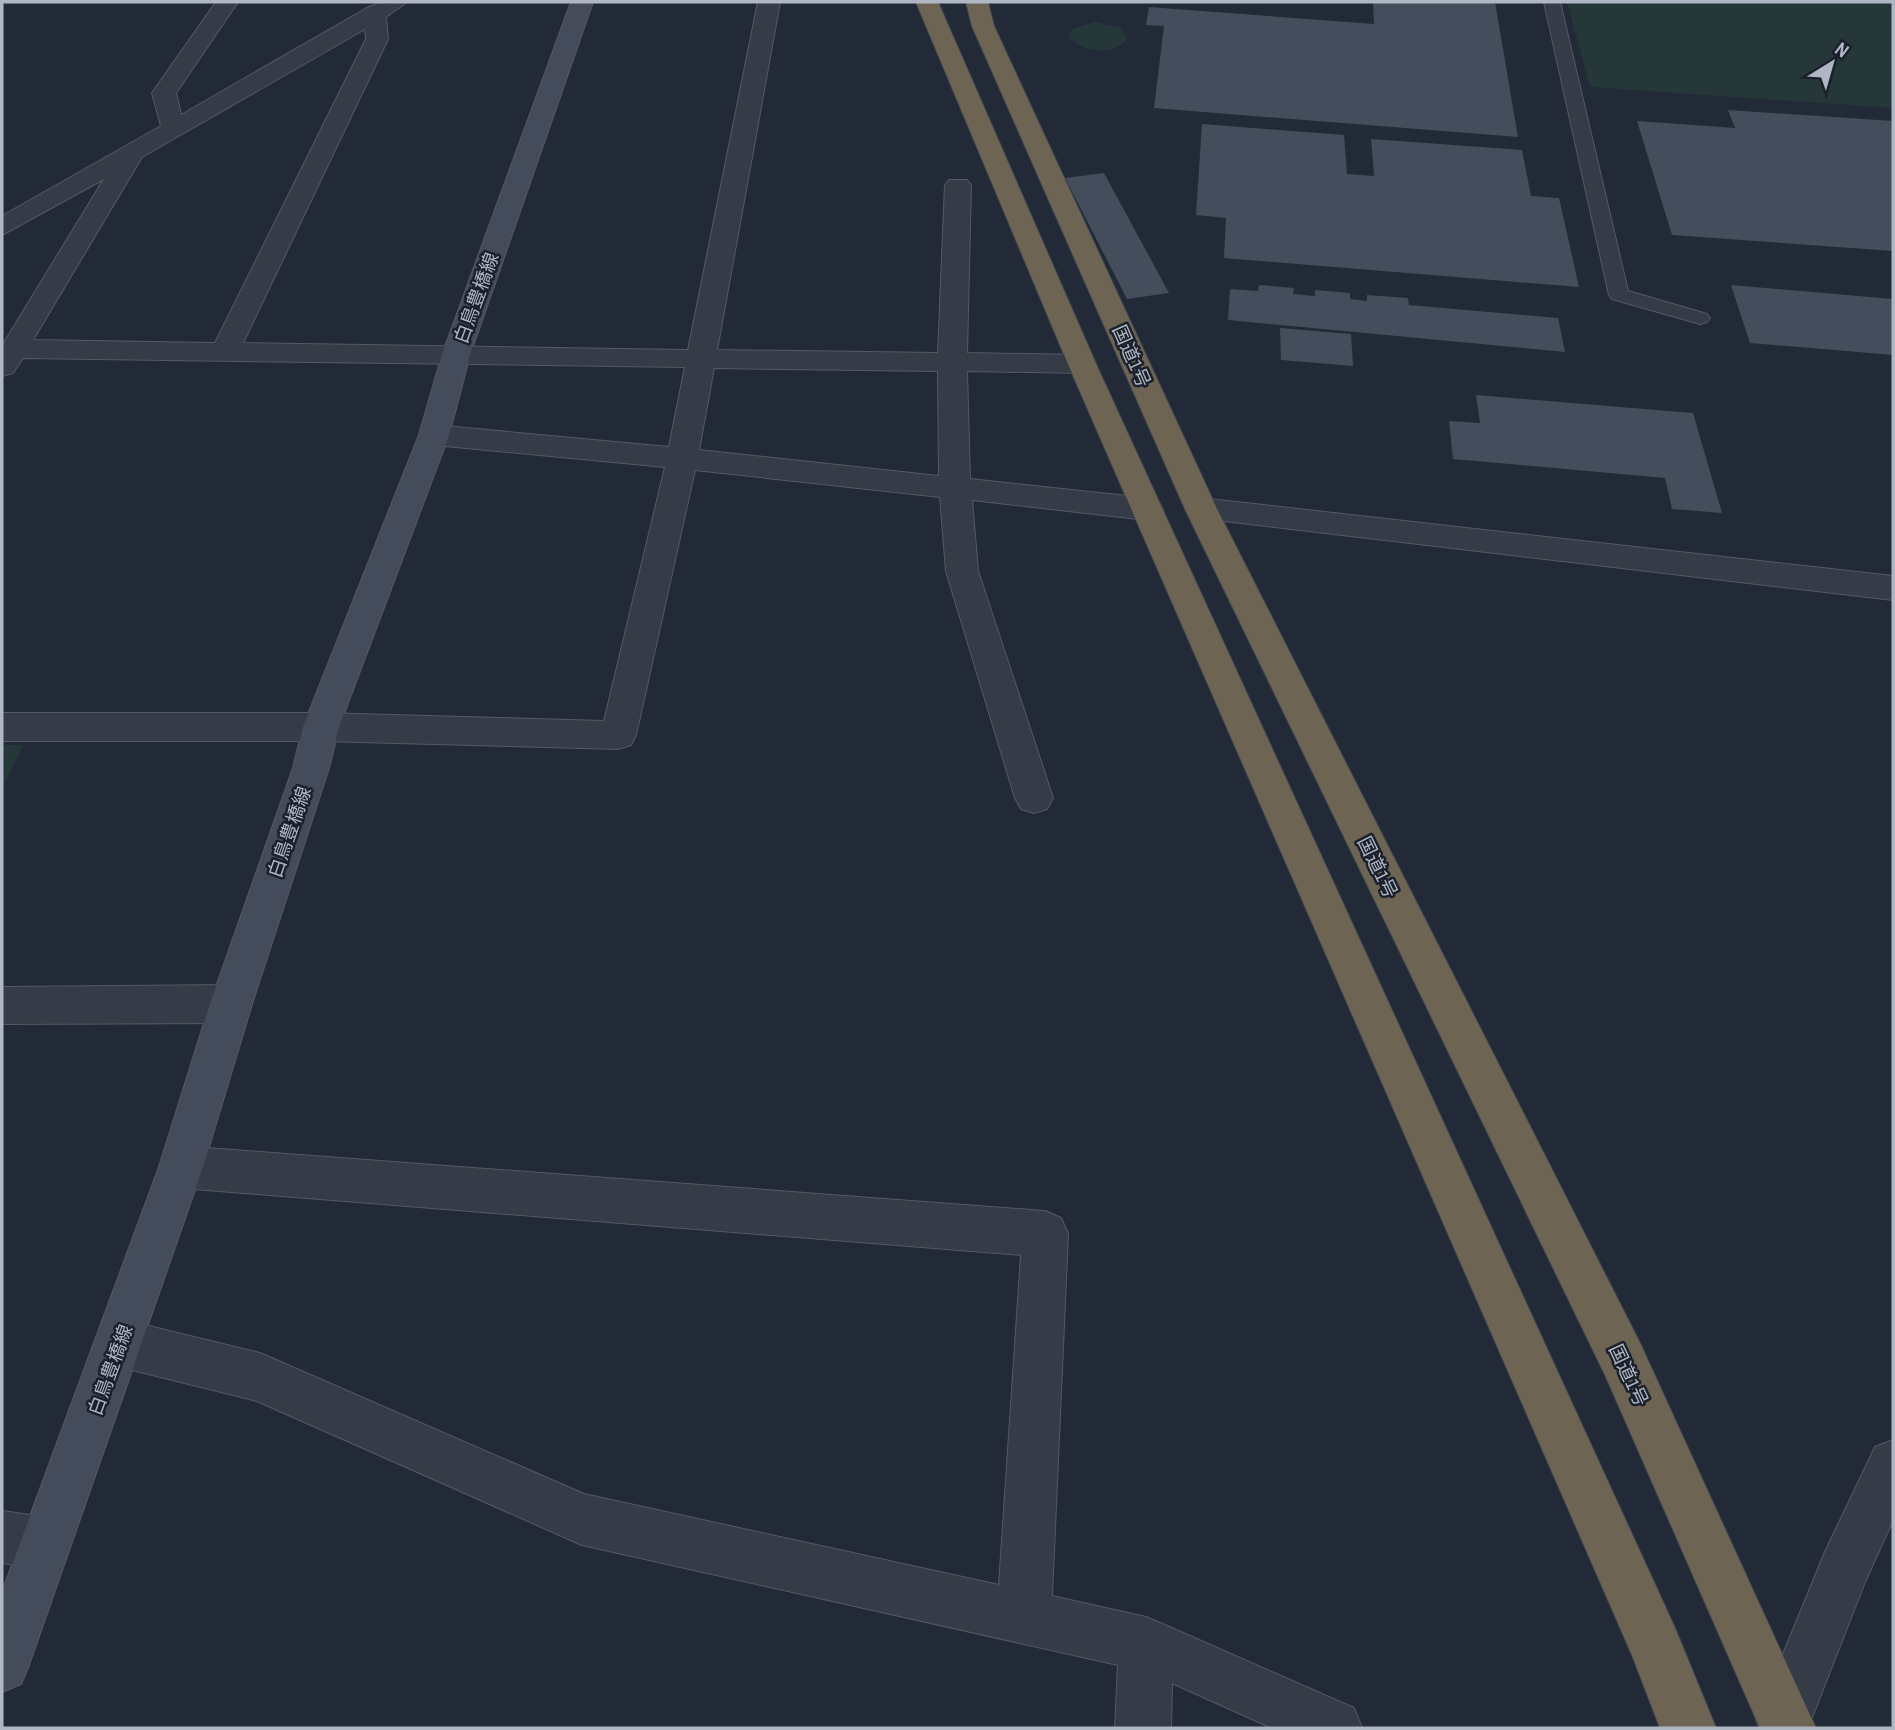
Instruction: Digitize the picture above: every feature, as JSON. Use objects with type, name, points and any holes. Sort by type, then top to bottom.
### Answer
[{"type":"highway","points":[[927,2],[1082,364],[1656,1647],[1688,1728]]},
{"type":"highway","name":"国道1号","points":[[977,2],[983,26],[1201,509],[1623,1360],[1786,1724]]},
{"type":"main road","name":"白鳥豊橋線","points":[[2,1665],[23,1540],[120,1343],[181,1167],[231,1004],[311,768],[321,727],[434,435],[456,355],[582,2]]},
{"type":"street","points":[[173,128],[164,93],[227,2]]},
{"type":"street","points":[[2,727],[321,727],[618,735],[682,458],[769,2]]},
{"type":"street","points":[[2,227],[386,8]]},
{"type":"street","points":[[225,352],[377,39],[386,8]]},
{"type":"street","points":[[9,359],[132,155]]},
{"type":"street","points":[[958,185],[951,362],[955,488],[962,570],[1034,798]]},
{"type":"street","points":[[9,359],[225,352],[1082,364]]},
{"type":"street","points":[[434,435],[682,458],[1147,509]]},
{"type":"street","points":[[1201,509],[1893,588]]},
{"type":"street","points":[[2,1006],[231,1004]]},
{"type":"street","points":[[181,1167],[1045,1234],[1024,1618]]},
{"type":"street","points":[[120,1343],[260,1377],[582,1519],[1146,1644],[1334,1728]]},
{"type":"street","points":[[1786,1724],[1843,1570],[1893,1465]]},
{"type":"street","points":[[1143,1728],[1146,1644]]},
{"type":"lane","points":[[1552,2],[1619,295],[1700,318]]},
{"type":"shaded area","points":[[1567,2],[1893,2],[1893,108],[1590,87]]},
{"type":"shaded area","points":[[1095,22],[1121,28],[1127,39],[1115,48],[1098,50],[1081,46],[1069,37],[1072,29]]},
{"type":"shaded area","points":[[2,745],[23,745],[2,789]]},
{"type":"building","points":[[1373,2],[1495,2],[1518,137],[1154,108],[1164,26],[1146,25],[1149,7],[1374,24]]},
{"type":"building","points":[[1728,110],[1893,121],[1893,251],[1672,235],[1637,121],[1735,128]]},
{"type":"building","points":[[1202,124],[1344,135],[1347,174],[1374,176],[1371,139],[1522,150],[1531,196],[1559,198],[1579,287],[1224,258],[1226,218],[1196,215]]},
{"type":"building","points":[[1104,173],[1169,293],[1127,299],[1065,178]]},
{"type":"building","points":[[1259,285],[1294,288],[1293,294],[1315,296],[1315,290],[1350,293],[1350,299],[1367,301],[1367,295],[1408,298],[1409,305],[1558,318],[1565,352],[1228,320],[1230,289],[1258,291]]},
{"type":"building","points":[[1731,285],[1893,299],[1893,355],[1750,343]]},
{"type":"building","points":[[1280,328],[1351,334],[1353,366],[1281,360]]},
{"type":"building","points":[[1476,395],[1693,413],[1722,513],[1672,509],[1665,478],[1453,459],[1449,421],[1480,423]]}]
